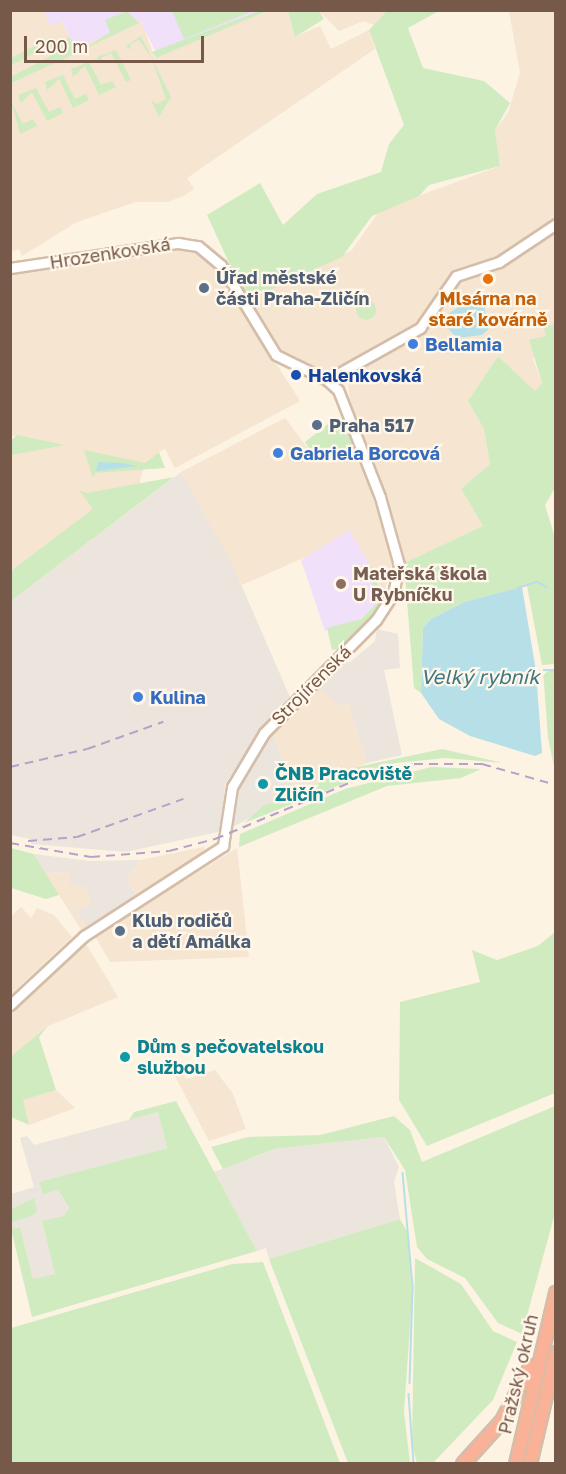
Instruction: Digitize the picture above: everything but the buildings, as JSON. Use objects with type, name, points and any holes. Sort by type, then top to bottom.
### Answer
[{"type":"highway","name":"Pražský okruh","points":[[516,1460],[555,1293]]},
{"type":"highway","points":[[463,1464],[507,1414],[544,1338]]},
{"type":"highway","name":"Pražský okruh","points":[[531,1461],[555,1353]]},
{"type":"street","points":[[327,380],[420,328],[456,276],[499,262],[555,224]]},
{"type":"street","name":"Hrozenkovská","points":[[10,268],[178,243],[198,246],[221,265],[276,354],[303,373],[327,380]]},
{"type":"street","name":"Strojírenská","points":[[10,1005],[84,936],[223,846],[232,787],[257,744],[376,620],[393,594],[399,565],[390,531],[362,446],[338,390],[327,380]]},
{"type":"shaded area","points":[[11,11],[43,11],[51,26],[61,20],[76,49],[140,18],[155,58],[267,11],[288,11],[295,37],[320,26],[331,49],[369,30],[375,49],[187,178],[194,189],[185,195],[168,202],[136,202],[77,222],[22,256],[19,249],[11,252]]},
{"type":"shaded area","points":[[43,11],[259,11],[156,52],[139,19],[76,49],[62,21],[51,26]]},
{"type":"shaded area","points":[[319,11],[387,11],[375,25],[363,21],[339,31]]},
{"type":"shaded area","points":[[509,11],[555,11],[556,218],[492,261],[455,272],[426,320],[336,371],[306,370],[279,354],[241,290],[261,293],[309,273],[352,250],[380,210],[500,166],[495,130],[508,113],[520,73]]},
{"type":"shaded area","points":[[555,229],[555,324],[545,327],[547,335],[533,359],[542,383],[535,391],[498,356],[468,401],[484,429],[490,464],[461,489],[483,526],[404,563],[350,406],[348,380],[431,322],[460,276],[501,265]]},
{"type":"shaded area","points":[[171,249],[191,249],[211,262],[300,401],[175,468],[165,449],[159,452],[145,463],[135,500],[11,595],[10,441],[16,436],[10,435],[11,273]]},
{"type":"shaded area","points":[[285,418],[312,454],[336,456],[355,445],[394,560],[383,596],[377,577],[303,558],[242,585],[181,472]]},
{"type":"shaded area","points":[[181,472],[233,566],[290,697],[268,720],[225,784],[222,831],[126,852],[31,844],[30,839],[11,835],[11,601]]},
{"type":"shaded area","name":"Mateřská škola U Rybníčku","points":[[349,530],[370,565],[365,567],[381,600],[360,619],[325,631],[301,560]]},
{"type":"shaded area","points":[[377,629],[398,634],[400,668],[384,670],[402,755],[367,763],[348,703],[340,706],[317,685],[344,658],[349,663],[375,641]]},
{"type":"shaded area","points":[[317,685],[348,703],[367,763],[296,792],[271,730]]},
{"type":"shaded area","points":[[271,730],[296,792],[231,828],[238,782]]},
{"type":"shaded area","points":[[204,847],[205,853],[137,895],[127,880],[140,860]]},
{"type":"shaded area","points":[[237,848],[249,957],[110,962],[95,936]]},
{"type":"shaded area","points":[[34,854],[90,861],[140,860],[127,880],[138,897],[87,926],[75,911],[92,904],[86,887],[70,885],[69,872],[45,873]]},
{"type":"shaded area","points":[[70,872],[86,887],[93,904],[75,911],[87,926],[82,931],[45,873]]},
{"type":"shaded area","points":[[21,907],[31,918],[37,908],[54,915],[72,937],[11,994],[11,916]]},
{"type":"shaded area","points":[[85,942],[118,997],[48,1026],[11,1056],[11,1010]]},
{"type":"shaded area","points":[[165,1057],[187,1079],[215,1070],[233,1094],[246,1129],[209,1141]]},
{"type":"shaded area","points":[[56,1090],[75,1108],[29,1125],[22,1100]]},
{"type":"shaded area","points":[[158,1112],[167,1148],[40,1182],[58,1190],[69,1209],[65,1216],[42,1222],[56,1274],[33,1279],[20,1227],[11,1229],[11,1194],[34,1187],[20,1138],[27,1136],[34,1145]]},
{"type":"shaded area","points":[[384,1137],[399,1167],[394,1182],[400,1219],[269,1259],[266,1248],[257,1251],[214,1172],[274,1149]]},
{"type":"green space","points":[[127,11],[139,23],[82,50],[110,32],[105,20]]},
{"type":"green space","points":[[172,11],[253,11],[184,39]]},
{"type":"green space","points":[[259,11],[267,11],[156,58],[152,52]]},
{"type":"green space","points":[[288,11],[319,11],[324,19],[295,37]]},
{"type":"green space","points":[[387,11],[439,11],[408,28],[423,68],[484,81],[510,103],[495,130],[500,166],[429,185],[419,196],[372,216],[342,257],[270,290],[243,293],[207,215],[260,183],[283,225],[317,194],[381,172],[389,144],[404,125],[369,30]]},
{"type":"green space","points":[[69,36],[79,52],[11,83],[11,77],[54,54],[49,45],[12,65],[11,58],[51,37],[63,45]]},
{"type":"green space","points":[[141,36],[171,97],[159,117],[151,100],[157,104],[166,99],[152,59],[139,40],[130,44],[132,50],[126,46]]},
{"type":"green space","points":[[116,50],[131,80],[126,82],[111,53],[101,58],[104,64],[98,60],[97,57]]},
{"type":"green space","points":[[89,62],[101,85],[112,81],[116,87],[99,95],[85,66],[73,77],[71,69]]},
{"type":"green space","points":[[63,75],[75,99],[86,94],[89,100],[73,108],[59,79],[47,90],[45,82]]},
{"type":"green space","points":[[36,88],[49,112],[60,107],[63,113],[47,121],[32,92],[21,103],[18,95]]},
{"type":"green space","points":[[11,101],[23,124],[33,119],[37,126],[20,134]]},
{"type":"green space","points":[[366,300],[373,303],[376,310],[373,317],[366,320],[359,317],[356,310],[359,303]]},
{"type":"green space","points":[[555,324],[555,488],[545,505],[555,538],[555,664],[542,665],[527,586],[464,602],[431,619],[423,628],[421,693],[414,688],[404,563],[483,526],[461,489],[490,464],[484,429],[468,401],[498,356],[535,391],[542,383],[529,340],[546,336],[544,327]]},
{"type":"green space","points":[[337,417],[355,445],[336,456],[312,454],[305,442]]},
{"type":"green space","points":[[17,435],[65,445],[11,455],[11,441]]},
{"type":"green space","points":[[84,450],[145,463],[159,452],[165,468],[95,473],[93,478]]},
{"type":"green space","points":[[174,477],[11,601],[11,571],[93,509],[79,490],[87,493]]},
{"type":"green space","points":[[370,565],[383,596],[380,606],[341,649],[332,650],[327,628],[361,619],[380,600],[365,567]]},
{"type":"green space","points":[[543,670],[555,670],[555,771],[548,738]]},
{"type":"green space","points":[[442,749],[503,763],[445,758],[396,763],[244,823],[263,806],[357,767]]},
{"type":"green space","points":[[431,767],[481,769],[461,778],[387,786],[239,847],[240,834],[345,789]]},
{"type":"green space","points":[[11,848],[34,854],[59,895],[46,899],[11,888]]},
{"type":"green space","points":[[555,932],[555,1093],[427,1146],[399,1100],[400,1002],[480,982],[472,950],[497,960],[538,946]]},
{"type":"green space","points":[[48,1026],[39,1037],[56,1090],[23,1100],[29,1125],[11,1117],[11,1056]]},
{"type":"green space","points":[[176,1101],[257,1251],[32,1317],[11,1229],[20,1227],[33,1279],[55,1274],[42,1221],[64,1216],[69,1208],[58,1190],[43,1194],[39,1182],[167,1148],[158,1112],[129,1120],[134,1112]]},
{"type":"green space","points":[[555,1106],[555,1213],[522,1334],[498,1323],[465,1278],[427,1259],[417,1247],[405,1170],[384,1137],[274,1149],[223,1169],[211,1147],[248,1137],[320,1135],[394,1116],[410,1130],[422,1162]]},
{"type":"green space","points":[[34,1198],[37,1212],[32,1216],[11,1222],[11,1209]]},
{"type":"green space","points":[[400,1219],[408,1233],[412,1298],[404,1412],[410,1463],[348,1463],[269,1259]]},
{"type":"green space","points":[[415,1258],[461,1284],[493,1331],[517,1342],[493,1400],[433,1463],[417,1463],[412,1445]]},
{"type":"green space","points":[[263,1262],[340,1463],[11,1463],[11,1328],[232,1264]]},
{"type":"water","points":[[475,297],[483,301],[489,329],[482,335],[457,338],[443,323],[446,315]]},
{"type":"water","points":[[98,462],[122,463],[137,466],[96,471]]},
{"type":"water","name":"Velký rybník","points":[[522,587],[536,671],[542,753],[535,756],[470,736],[439,719],[421,693],[423,628],[431,619],[464,602]]},
{"type":"waterway","points":[[518,588],[537,582],[547,587]]},
{"type":"waterway","points":[[544,670],[556,670]]},
{"type":"waterway","points":[[403,1173],[413,1288],[410,1383]]},
{"type":"waterway","points":[[409,1394],[414,1464]]},
{"type":"railway","points":[[10,767],[87,749],[163,722]]},
{"type":"railway","points":[[10,843],[91,857],[169,851],[215,839],[361,778],[414,764],[482,764],[556,785]]},
{"type":"railway","points":[[28,841],[77,837],[183,799]]},
{"type":"place","name":"Mlsárna na staré kovárně","points":[[488,279]]},
{"type":"place","name":"Úřad městské části Praha-Zličín","points":[[204,288]]},
{"type":"place","name":"Bellamia","points":[[413,344]]},
{"type":"place","name":"Halenkovská","points":[[296,375]]},
{"type":"place","name":"Praha 517","points":[[317,425]]},
{"type":"place","name":"Gabriela Borcová","points":[[278,453]]},
{"type":"place","name":"Mateřská škola U Rybníčku","points":[[341,584]]},
{"type":"place","name":"Kulina","points":[[138,697]]},
{"type":"place","name":"ČNB Pracoviště Zličín","points":[[263,784]]},
{"type":"place","name":"Klub rodičů a dětí Amálka","points":[[120,931]]},
{"type":"place","name":"Dům s pečovatelskou službou","points":[[125,1057]]}]
